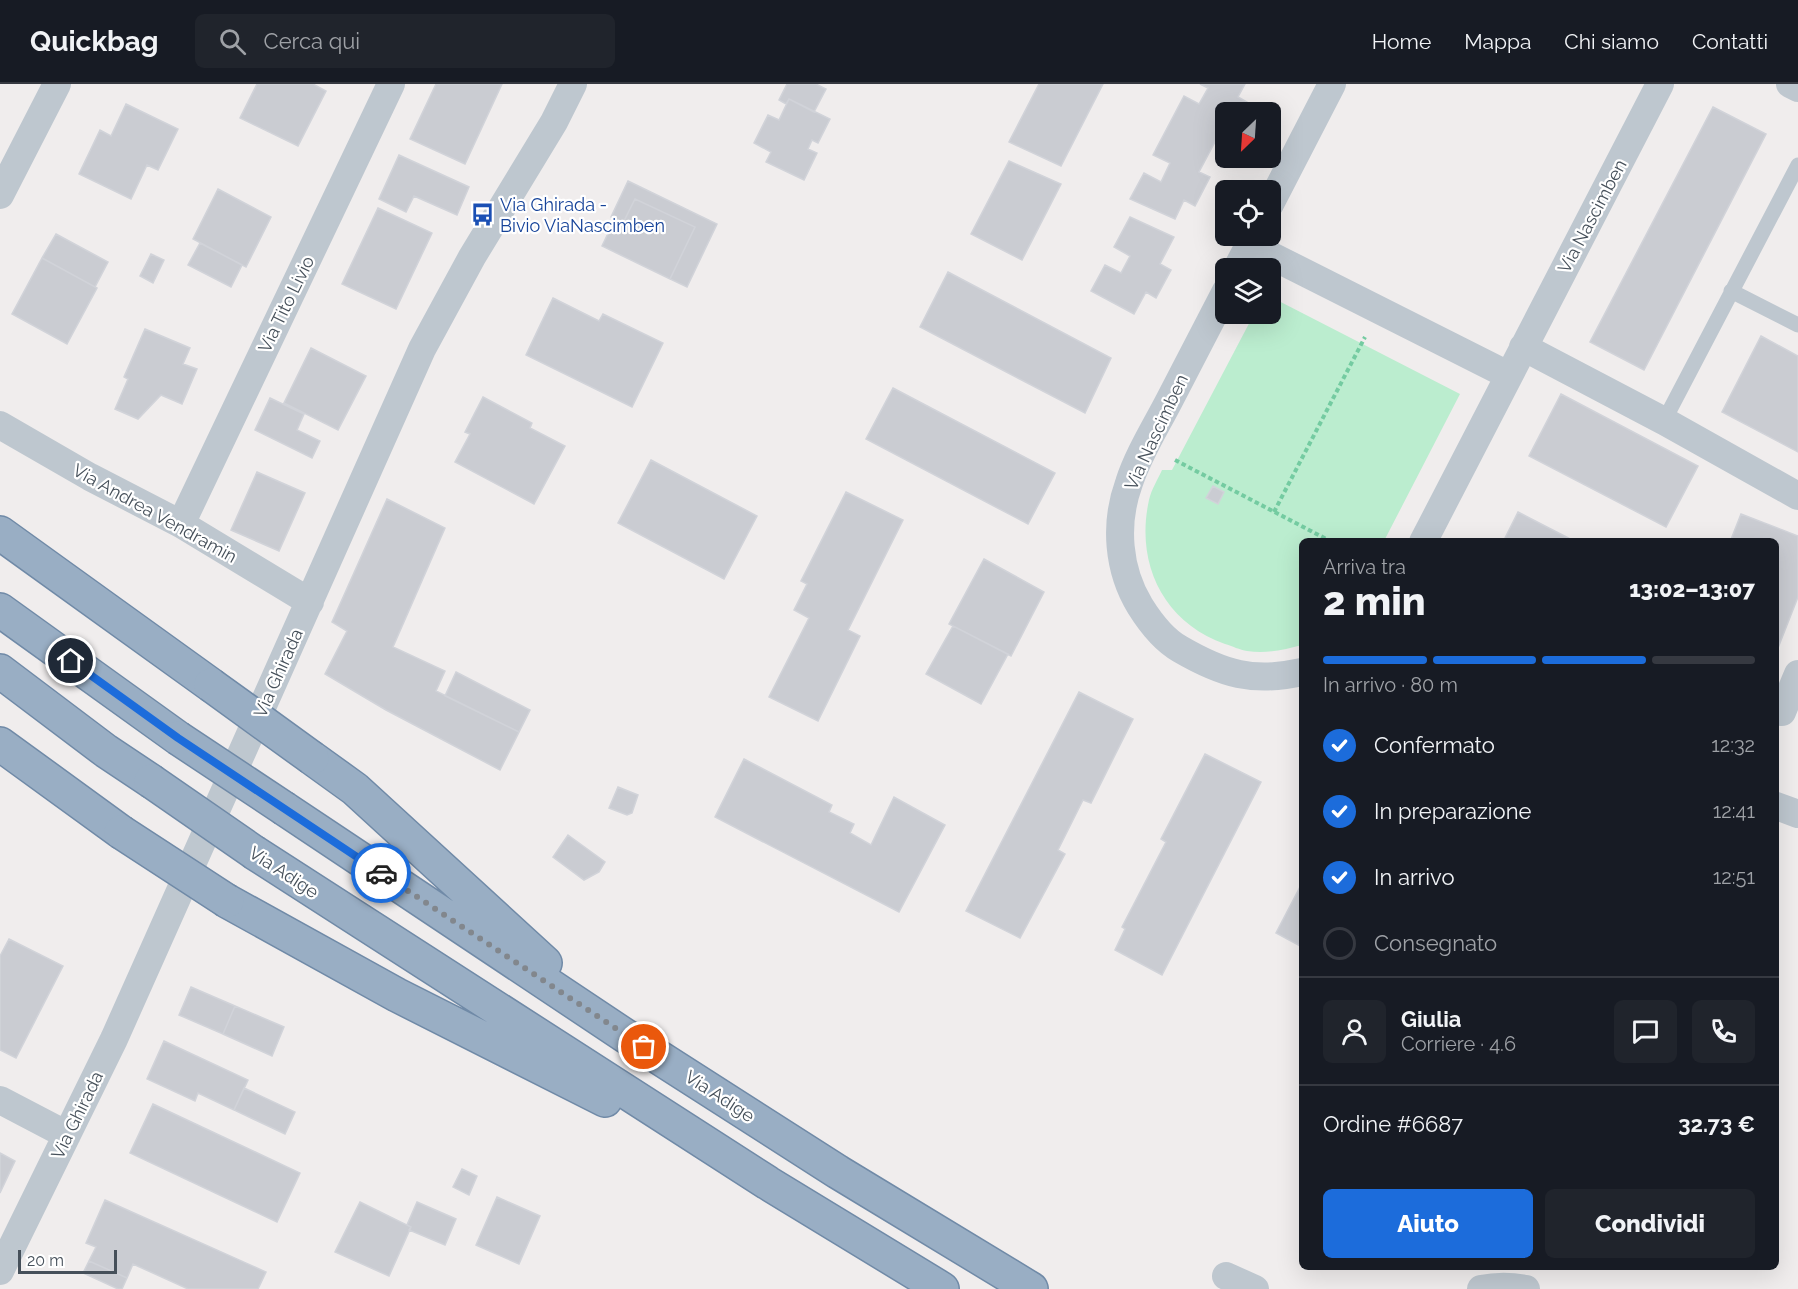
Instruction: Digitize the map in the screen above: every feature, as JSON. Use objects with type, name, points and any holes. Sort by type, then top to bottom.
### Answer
[{"type":"highway","points":[[0,533],[355,789],[624,1035]]},
{"type":"highway","name":"Via Adige","points":[[0,610],[178,738],[624,1035],[838,1172],[1030,1289]]},
{"type":"highway","name":"Via Adige","points":[[0,671],[106,750],[255,853],[768,1183],[942,1289]]},
{"type":"highway","points":[[0,744],[122,832],[227,901],[397,995],[768,1183]]},
{"type":"street","points":[[0,195],[57,84]]},
{"type":"street","name":"Via Tito Livio","points":[[181,524],[391,84]]},
{"type":"street","name":"Via Ghirada","points":[[0,1270],[114,1039],[422,349],[472,257],[554,122],[573,84]]},
{"type":"street","points":[[1281,183],[1332,84]]},
{"type":"street","name":"Via Nascimben","points":[[1426,538],[1659,84]]},
{"type":"street","points":[[1790,84],[1798,88]]},
{"type":"street","points":[[1247,250],[1508,375]]},
{"type":"street","name":"Via Nascimben","points":[[1215,312],[1142,452],[1128,484],[1120,525],[1121,556],[1130,590],[1148,619],[1172,645],[1223,671],[1278,678],[1299,673]]},
{"type":"street","points":[[1523,347],[1664,421],[1798,496]]},
{"type":"street","name":"Via Andrea Vendramin","points":[[0,425],[90,477],[181,524],[310,602]]},
{"type":"street","points":[[1782,712],[1798,674]]},
{"type":"street","points":[[1779,807],[1798,814]]},
{"type":"street","points":[[0,1100],[67,1135]]},
{"type":"street","points":[[1226,1276],[1255,1289]]},
{"type":"street","points":[[1481,1289],[1516,1287],[1526,1289]]},
{"type":"lane","points":[[1664,421],[1798,165]]},
{"type":"lane","points":[[1731,291],[1798,326]]},
{"type":"path","points":[[1275,512],[1366,336]]},
{"type":"path","points":[[1174,460],[1324,538]]},
{"type":"green space","points":[[1281,302],[1460,394],[1386,538],[1299,538],[1299,646],[1261,652],[1239,649],[1203,634],[1185,621],[1170,605],[1158,587],[1151,567],[1146,546],[1146,523],[1153,488],[1162,470],[1172,470],[1249,324],[1281,324]]},
{"type":"building","points":[[257,84],[313,84],[326,91],[298,146],[240,118]]},
{"type":"building","points":[[436,84],[502,84],[465,164],[410,139]]},
{"type":"building","points":[[787,84],[816,84],[826,89],[814,112],[789,99],[786,104],[779,100]]},
{"type":"building","points":[[1039,84],[1103,84],[1061,166],[1009,142]]},
{"type":"building","points":[[1200,84],[1245,84],[1238,97],[1247,102],[1215,102],[1215,142],[1199,172],[1210,177],[1195,206],[1184,200],[1175,219],[1130,199],[1144,173],[1161,182],[1170,163],[1153,155],[1184,96],[1199,104],[1208,88]]},
{"type":"building","points":[[789,99],[830,119],[818,143],[812,140],[808,149],[817,153],[804,180],[766,162],[771,152],[754,143],[768,115],[779,120]]},
{"type":"building","points":[[126,104],[178,129],[158,170],[147,165],[131,199],[79,174],[100,130],[111,136]]},
{"type":"building","points":[[1713,107],[1766,134],[1644,370],[1590,342]]},
{"type":"building","points":[[399,155],[469,187],[457,215],[414,196],[406,212],[379,199]]},
{"type":"building","points":[[1009,161],[1061,184],[1022,260],[971,234]]},
{"type":"building","points":[[628,181],[717,224],[687,287],[670,279],[695,227],[635,199],[623,223],[611,217]]},
{"type":"building","points":[[218,189],[271,217],[246,267],[193,239]]},
{"type":"building","points":[[635,199],[695,227],[670,279],[602,246],[615,219],[623,223]]},
{"type":"building","points":[[378,208],[432,233],[396,309],[342,284]]},
{"type":"building","points":[[1130,217],[1174,237],[1160,264],[1171,270],[1156,298],[1146,292],[1134,314],[1091,291],[1105,265],[1121,273],[1130,256],[1114,247]]},
{"type":"building","points":[[56,234],[108,262],[95,287],[42,258]]},
{"type":"building","points":[[200,243],[242,265],[231,287],[188,265]]},
{"type":"building","points":[[151,254],[164,260],[153,283],[140,276]]},
{"type":"building","points":[[42,258],[97,288],[67,344],[12,314]]},
{"type":"building","points":[[948,272],[1111,358],[1085,413],[920,327]]},
{"type":"building","points":[[553,298],[599,321],[603,314],[663,343],[632,407],[526,355]]},
{"type":"building","points":[[145,329],[190,348],[183,364],[197,369],[182,404],[161,395],[138,419],[115,409],[128,379],[124,377]]},
{"type":"building","points":[[1761,336],[1798,356],[1798,452],[1722,412]]},
{"type":"building","points":[[311,348],[366,376],[338,430],[284,403]]},
{"type":"building","points":[[893,388],[1055,473],[1028,524],[866,439]]},
{"type":"building","points":[[1561,394],[1698,466],[1666,527],[1529,456]]},
{"type":"building","points":[[483,397],[532,423],[530,428],[565,446],[534,504],[455,462],[470,434],[465,432]]},
{"type":"building","points":[[270,398],[304,414],[297,430],[320,441],[312,458],[255,430]]},
{"type":"building","points":[[651,460],[757,516],[724,579],[618,523]]},
{"type":"building","points":[[257,472],[305,493],[279,551],[231,530]]},
{"type":"building","points":[[1213,486],[1224,492],[1218,504],[1206,498]]},
{"type":"building","points":[[846,492],[903,520],[848,630],[860,636],[818,721],[769,697],[809,618],[794,610],[807,584],[801,581]]},
{"type":"building","points":[[387,499],[445,528],[393,647],[445,671],[436,691],[519,732],[500,770],[386,710],[325,674],[347,631],[332,622]]},
{"type":"building","points":[[1518,512],[1568,538],[1505,538]]},
{"type":"building","points":[[1741,514],[1798,536],[1798,597],[1779,645],[1779,538],[1732,538]]},
{"type":"building","points":[[984,559],[1044,592],[1011,656],[949,624]]},
{"type":"building","points":[[953,626],[1008,654],[981,704],[926,674]]},
{"type":"building","points":[[456,672],[530,710],[519,732],[445,696]]},
{"type":"building","points":[[1079,692],[1133,719],[1091,803],[1083,800],[1058,850],[1065,854],[1020,938],[966,911]]},
{"type":"building","points":[[1205,754],[1261,782],[1162,975],[1115,950],[1125,929],[1122,927],[1166,842],[1161,839]]},
{"type":"building","points":[[744,759],[832,805],[829,812],[854,824],[850,833],[871,845],[894,797],[945,825],[899,912],[715,817]]},
{"type":"building","points":[[618,787],[638,795],[632,813],[627,815],[609,808]]},
{"type":"building","points":[[568,835],[605,862],[599,872],[584,880],[553,857]]},
{"type":"building","points":[[1299,889],[1299,945],[1276,933]]},
{"type":"building","points":[[9,939],[63,966],[16,1058],[0,1050],[0,956]]},
{"type":"building","points":[[191,987],[235,1006],[223,1034],[179,1015]]},
{"type":"building","points":[[235,1006],[284,1027],[272,1056],[223,1034]]},
{"type":"building","points":[[164,1041],[248,1080],[234,1110],[198,1093],[195,1101],[147,1079]]},
{"type":"building","points":[[244,1088],[295,1112],[285,1134],[234,1110]]},
{"type":"building","points":[[153,1104],[300,1173],[277,1222],[130,1153]]},
{"type":"building","points":[[0,1153],[15,1161],[0,1193]]},
{"type":"building","points":[[462,1169],[477,1176],[469,1195],[453,1187]]},
{"type":"building","points":[[497,1197],[540,1216],[519,1264],[476,1245]]},
{"type":"building","points":[[105,1200],[266,1272],[258,1289],[188,1289],[133,1264],[127,1278],[89,1261],[96,1247],[86,1243]]},
{"type":"building","points":[[360,1202],[411,1227],[389,1276],[335,1252]]},
{"type":"building","points":[[417,1202],[456,1219],[445,1245],[409,1230],[411,1227],[407,1225]]},
{"type":"building","points":[[89,1261],[127,1278],[122,1289],[83,1273]]},
{"type":"way so far","points":[[381,873],[644,1047]]},
{"type":"place","name":"Via Ghirada - Bivio ViaNascimben","points":[[482,214]]},
{"type":"route","points":[[71,661],[178,738],[381,873]]}]
